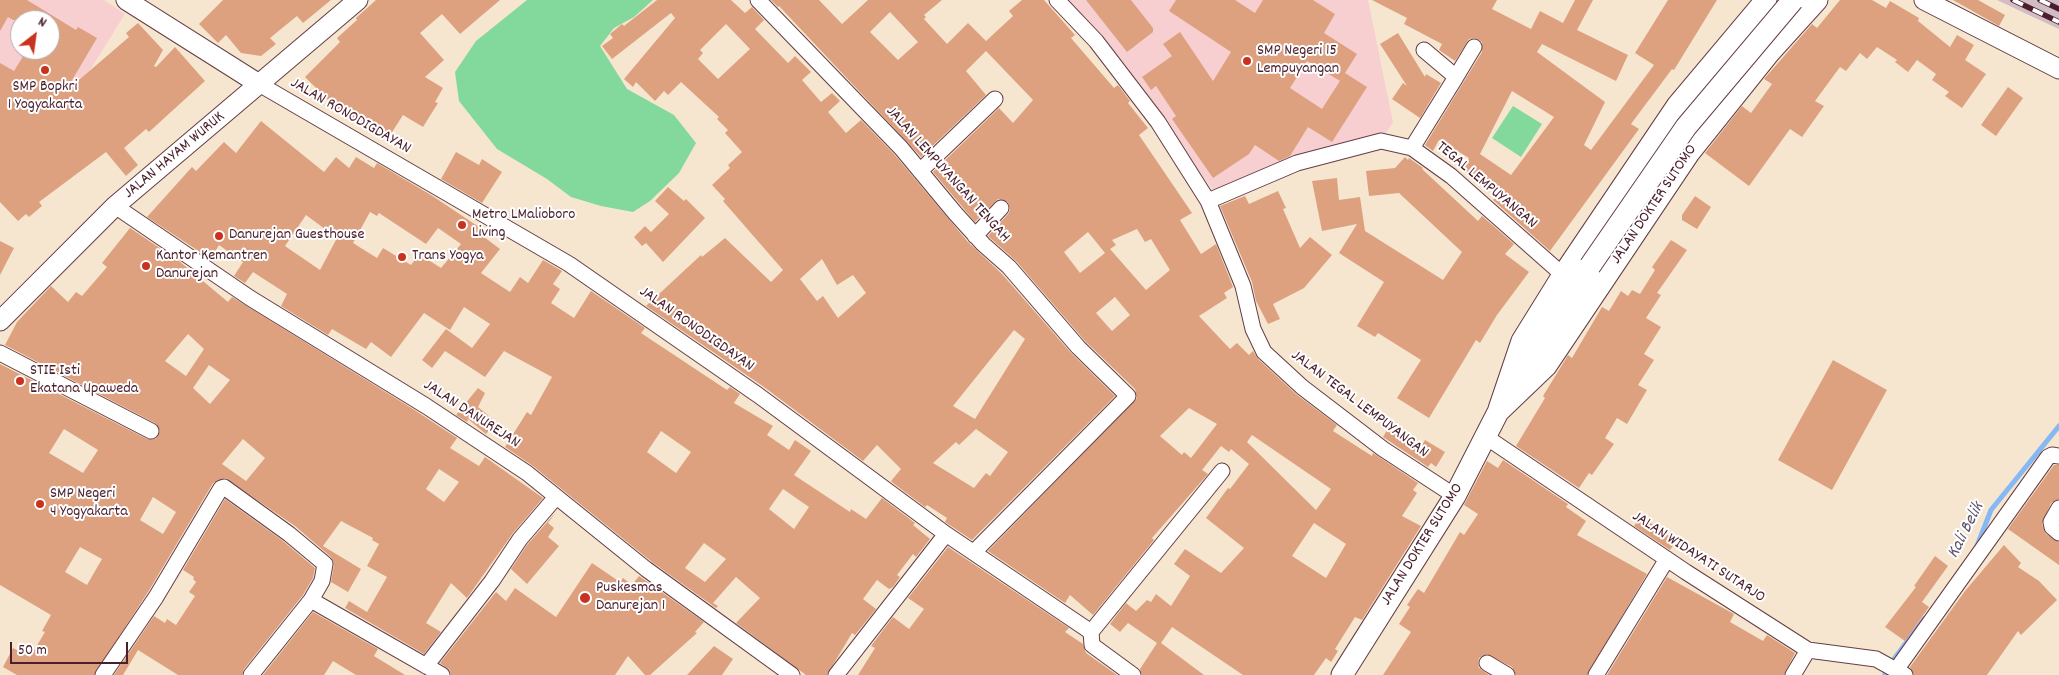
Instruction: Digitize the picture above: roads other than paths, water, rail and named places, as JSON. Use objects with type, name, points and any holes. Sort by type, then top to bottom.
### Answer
[{"type":"main road","name":"JALAN DOKTER SUTOMO","points":[[1498,412],[1522,341],[1563,275],[1677,106],[1766,0]]},
{"type":"main road","name":"JALAN DOKTER SUTOMO","points":[[1342,675],[1455,496],[1498,412],[1590,266],[1686,127],[1793,0]]},
{"type":"main road","name":"JALAN DOKTER SUTOMO","points":[[1498,412],[1551,360],[1667,184],[1743,84],[1817,0]]},
{"type":"street","points":[[126,0],[259,84]]},
{"type":"street","name":"JALAN HAYAM WURUK","points":[[0,321],[115,206],[358,0]]},
{"type":"street","name":"JALAN LEMPUYANGAN TENGAH","points":[[758,0],[853,96],[975,236],[1015,274],[1078,347],[1128,396],[974,552]]},
{"type":"street","name":"JALAN TEGAL LEMPUYANGAN","points":[[1057,0],[1096,41],[1158,122],[1208,201],[1243,286],[1258,340],[1264,352],[1302,387],[1384,449],[1455,496]]},
{"type":"street","points":[[1774,0],[1779,42]]},
{"type":"street","points":[[1924,0],[2059,69]]},
{"type":"street","points":[[1412,148],[1474,47]]},
{"type":"street","points":[[1424,50],[1456,77]]},
{"type":"street","points":[[1713,62],[1727,61],[1740,71],[1743,84]]},
{"type":"street","name":"JALAN RONODIGDAYAN","points":[[259,84],[569,264],[758,395],[946,534],[1091,632]]},
{"type":"street","points":[[920,171],[995,99]]},
{"type":"street","name":"TEGAL LEMPUYANGAN","points":[[1208,201],[1297,163],[1381,141],[1412,148],[1450,176],[1563,275]]},
{"type":"street","name":"JALAN DANUREJAN","points":[[115,206],[250,298],[426,406],[526,473],[646,569],[792,675]]},
{"type":"street","points":[[975,236],[1001,208]]},
{"type":"street","points":[[0,353],[151,431]]},
{"type":"street","name":"JALAN WIDAYATI SUTARJO","points":[[1486,436],[1667,559],[1808,650],[1867,657],[1898,671]]},
{"type":"street","points":[[1898,671],[2048,457],[2052,455],[2059,456]]},
{"type":"street","points":[[1134,675],[1092,645],[1091,632],[1222,471]]},
{"type":"street","points":[[104,675],[156,597],[221,488],[224,487],[289,534],[325,564],[324,576],[311,600],[251,675]]},
{"type":"street","points":[[426,666],[492,581],[520,539],[556,497]]},
{"type":"street","points":[[2059,508],[2051,522],[2052,527],[2059,533]]},
{"type":"street","points":[[836,675],[946,534]]},
{"type":"street","points":[[1596,675],[1667,559]]},
{"type":"street","points":[[311,600],[442,675]]},
{"type":"street","points":[[1793,675],[1808,650]]},
{"type":"street","points":[[1486,663],[1507,675]]},
{"type":"waterway","name":"Kali Belik","points":[[1977,546],[1991,510],[2059,426]]},
{"type":"waterway","name":"Kali Belik","points":[[1885,675],[1885,671],[1924,619]]},
{"type":"railway","points":[[2013,0],[2059,22]]},
{"type":"railway","points":[[2040,0],[2059,9]]},
{"type":"place","name":"SMP Negeri 15 Lempuyangan","points":[[1247,61]]},
{"type":"place","name":"SMP Bopkri 1 Yogyakarta","points":[[45,70]]},
{"type":"place","name":"Metro LMalioboro Living","points":[[462,225]]},
{"type":"place","name":"Danurejan Guesthouse","points":[[219,236]]},
{"type":"place","name":"Trans Yogya","points":[[402,257]]},
{"type":"place","name":"Kantor Kemantren Danurejan","points":[[146,266]]},
{"type":"place","name":"STIE Isti Ekatana Upaweda","points":[[20,381]]},
{"type":"place","name":"SMP Negeri 4 Yogyakarta","points":[[40,504]]},
{"type":"place","name":"Puskesmas Danurejan 1","points":[[585,598]]}]
